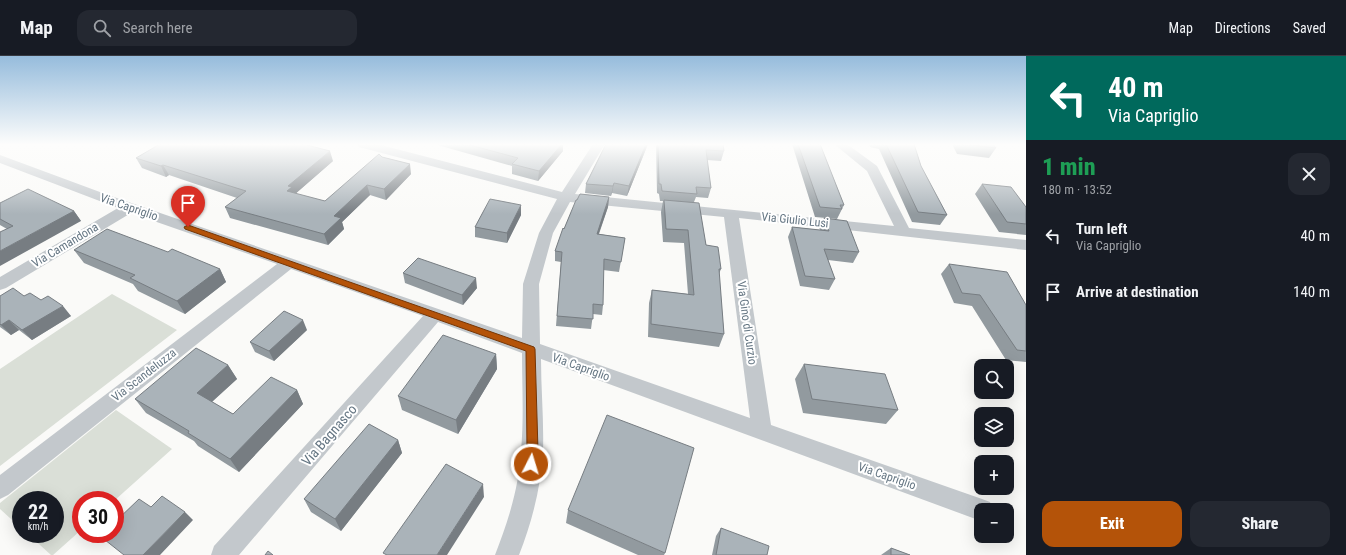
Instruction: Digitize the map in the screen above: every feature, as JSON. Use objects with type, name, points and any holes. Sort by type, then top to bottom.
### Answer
[{"type":"street","name":"Via Capriglio","points":[[22,167],[130,207],[435,314],[974,507]]},
{"type":"street","name":"Via Giulio Lusi","points":[[451,167],[564,197],[732,213],[1026,245]]},
{"type":"street","points":[[508,555],[518,527],[527,490],[532,451],[531,284],[546,234],[564,197],[574,185],[585,167]]},
{"type":"street","points":[[870,167],[904,232]]},
{"type":"street","name":"Via Camandona","points":[[0,284],[130,207]]},
{"type":"street","name":"Via Gino di Curzio","points":[[732,213],[762,432]]},
{"type":"street","name":"Via Scandeluzza","points":[[0,488],[289,263]]},
{"type":"street","name":"Via Bagnasco","points":[[223,555],[435,314]]},
{"type":"shaded area","points":[[112,294],[177,330],[0,466],[0,369]]},
{"type":"shaded area","points":[[116,410],[172,449],[124,492],[72,491],[72,538],[53,555],[51,555],[38,543],[64,543],[64,491],[15,491]]},
{"type":"shaded area","points":[[12,493],[12,520],[0,509],[0,503]]},
{"type":"building","points":[[170,167],[310,167],[288,186],[292,187],[287,191],[325,201],[364,167],[407,167],[384,189],[367,185],[334,216],[341,218],[324,234],[225,207],[246,191]]},
{"type":"building","points":[[525,167],[542,167],[539,171]]},
{"type":"building","points":[[594,167],[637,167],[629,186],[614,183],[613,186],[586,184]]},
{"type":"building","points":[[659,167],[708,167],[711,188],[696,187],[697,194],[662,191],[661,184],[659,184]]},
{"type":"building","points":[[806,167],[829,167],[844,205],[840,205],[842,209],[820,207]]},
{"type":"building","points":[[897,167],[922,167],[947,215],[918,212]]},
{"type":"building","points":[[982,184],[1011,187],[1026,207],[1026,224],[1007,222]]},
{"type":"building","points":[[28,189],[74,211],[0,251],[0,232],[13,226],[0,219],[0,203]]},
{"type":"building","points":[[580,194],[609,197],[597,234],[625,238],[621,262],[604,259],[603,305],[593,304],[593,319],[557,316],[562,252],[555,251],[563,228],[564,229]]},
{"type":"building","points":[[490,199],[521,205],[507,233],[475,227]]},
{"type":"building","points":[[664,200],[699,203],[706,245],[718,247],[721,269],[719,269],[724,334],[651,324],[652,290],[694,295],[688,230],[666,229]]},
{"type":"building","points":[[824,218],[847,221],[859,252],[824,249],[835,279],[805,276],[792,227],[829,231]]},
{"type":"building","points":[[107,229],[168,252],[172,249],[220,269],[177,301],[130,278],[135,275],[74,250]]},
{"type":"building","points":[[418,258],[476,278],[462,295],[403,273]]},
{"type":"building","points":[[949,264],[1007,272],[1026,305],[1026,351],[1017,350],[980,295],[962,293]]},
{"type":"building","points":[[13,288],[24,296],[30,293],[41,300],[48,296],[63,306],[22,330],[9,320],[1,325],[0,296]]},
{"type":"building","points":[[284,311],[303,320],[269,351],[250,342]]},
{"type":"building","points":[[443,335],[496,354],[456,420],[398,396]]},
{"type":"building","points":[[196,348],[228,365],[197,393],[233,414],[271,377],[297,390],[230,459],[188,433],[189,431],[135,399]]},
{"type":"building","points":[[804,364],[885,374],[898,410],[812,399]]},
{"type":"building","points":[[607,415],[694,448],[665,553],[568,510]]},
{"type":"building","points":[[369,424],[398,440],[335,519],[304,499]]},
{"type":"building","points":[[446,464],[483,484],[437,555],[387,555],[383,553]]},
{"type":"building","points":[[162,496],[185,512],[143,555],[124,555],[109,543],[124,543],[124,513],[139,499],[151,507]]},
{"type":"building","points":[[721,528],[769,546],[767,555],[716,555]]},
{"type":"building","points":[[891,548],[910,555],[891,555]]},
{"type":"building","points":[[268,551],[273,555],[265,555]]},
{"type":"route","points":[[188,227],[531,349],[531,464]]}]
